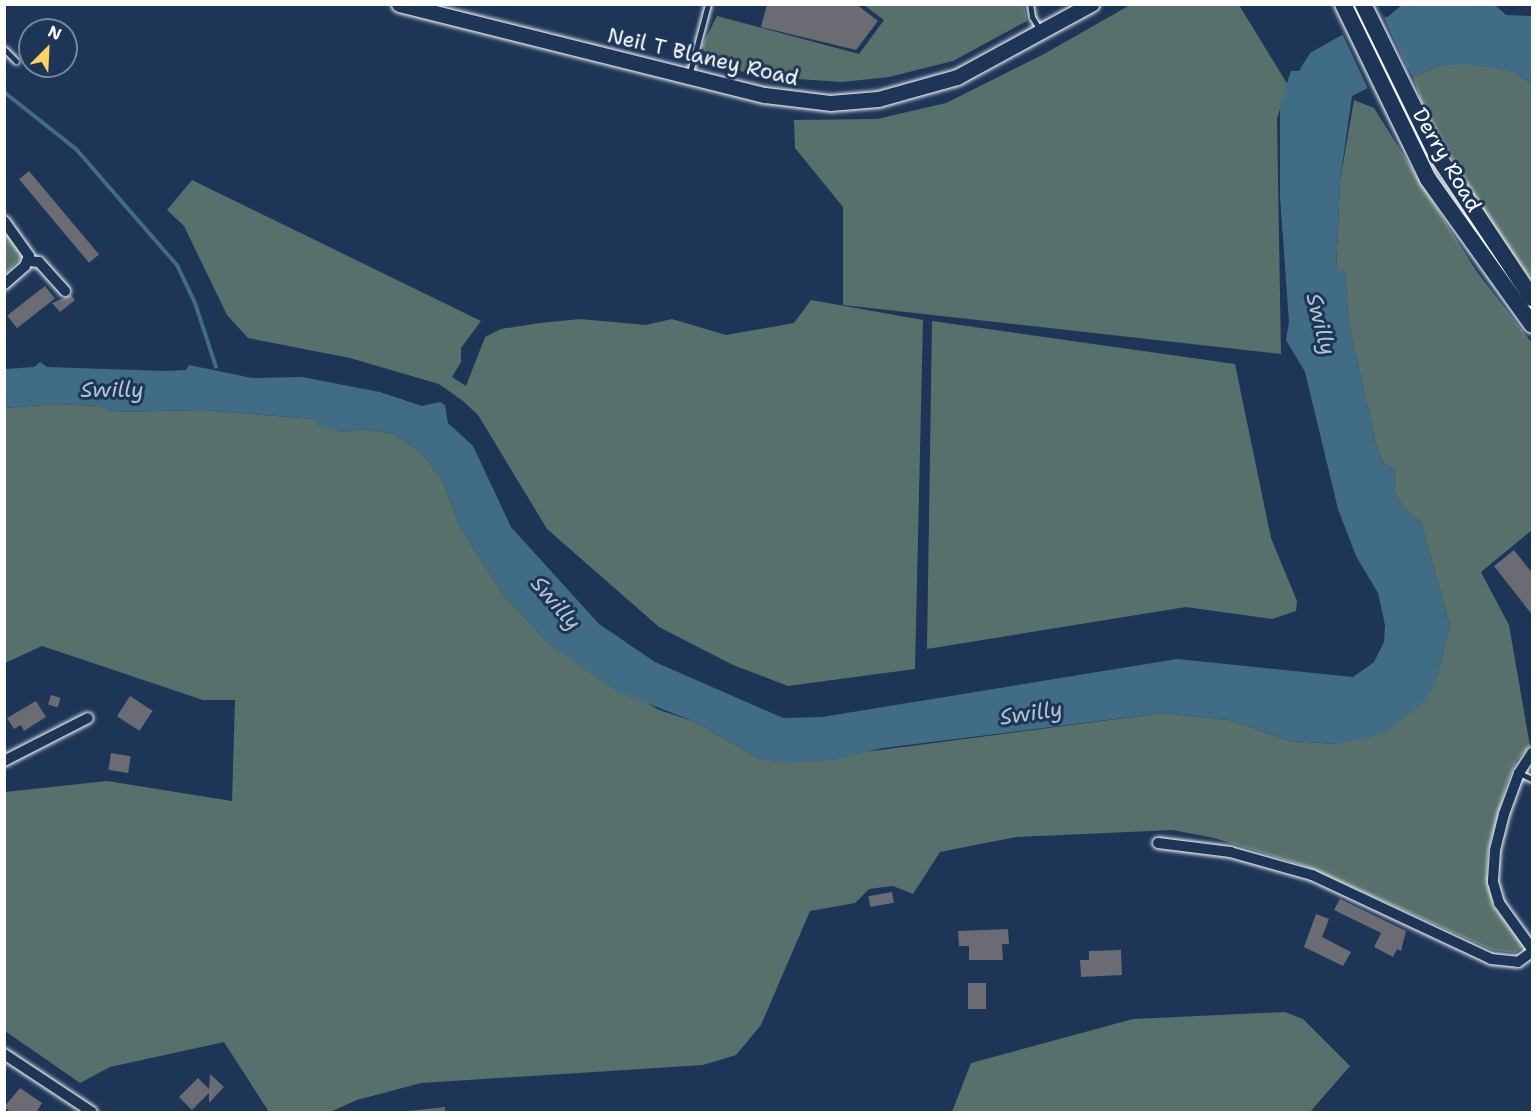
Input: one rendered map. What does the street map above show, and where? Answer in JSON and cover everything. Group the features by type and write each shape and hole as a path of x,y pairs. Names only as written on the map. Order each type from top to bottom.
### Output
{"main road":[{"name":"Neil T Blaney Road","path":"399,4 450,10 689,77 786,99 830,103 878,99 957,77 1042,33 1091,4"},
{"name":"Derry Road","path":"1365,8 1446,170 1533,298"},
{"name":"Derry Road","path":"1346,12 1390,106 1443,203 1533,325"}],"street":[{"path":"4,221 28,249 28,261 4,284"},
{"path":"28,261 39,262 65,291"},
{"path":"4,761 88,718"},
{"path":"1158,843 1230,852 1312,875 1491,959 1518,962 1533,951 1499,903 1493,882 1495,851 1519,773 1533,753"},
{"path":"4,1054 89,1112"}],"lane":[{"path":"689,77 708,4"},
{"path":"1030,4 1032,17 1042,33"},
{"path":"4,49 16,61"},
{"path":"1519,773 1533,779"}],"green space":[{"path":"864,5 1024,5 1027,21 953,61 889,77 842,82 769,77 716,66 710,63 702,46 717,16 859,54 884,20"},
{"path":"1130,5 1239,5 1288,85 1277,118 1281,354 843,305 843,207 795,148 794,120 877,119 946,103 1044,54"},
{"path":"1463,63 1512,71 1532,84 1532,281 1482,212 1423,107 1413,77 1439,66"},
{"path":"1354,100 1374,108 1477,272 1532,343 1532,530 1481,572 1509,625 1530,746 1517,760 1507,783 1488,851 1487,873 1493,906 1524,946 1515,953 1492,950 1305,866 1214,838 1173,830 1016,837 940,852 913,894 893,886 869,889 855,903 810,911 761,1025 736,1055 703,1065 421,1083 357,1100 330,1112 269,1112 224,1042 110,1067 80,1083 5,1031 5,792 107,781 232,801 235,700 203,700 42,646 5,663 5,408 55,404 101,406 112,412 203,410 314,419 341,432 365,429 394,434 421,452 442,479 461,529 503,594 549,644 659,710 693,721 761,759 857,753 1163,713 1229,720 1290,741 1335,744 1436,679 1450,626 1421,522 1406,511 1394,491 1395,470 1383,463 1377,448 1349,326 1345,271 1336,272 1340,181"},
{"path":"192,180 481,321 461,348 461,362 452,377 466,386 485,337 501,329 540,323 580,319 646,325 672,319 726,335 794,323 811,300 923,320 915,669 788,686 733,665 659,627 547,529 478,415 439,384 350,358 248,338 227,315 184,226 167,210"},
{"path":"4,226 23,256 5,274 4,274"},
{"path":"932,321 1235,364 1271,538 1297,601 1296,611 1272,619 1186,607 927,649"},
{"path":"1285,1012 1303,1019 1350,1066 1310,1112 952,1112 971,1063 1133,1019"},
{"path":"445,1107 445,1112 399,1112"}],"water":[{"name":"Swilly","path":"1402,5 1495,5 1506,15 1532,16 1532,84 1512,71 1462,64 1439,66 1413,77 1408,68 1352,96 1340,181 1336,271 1345,270 1349,326 1377,448 1383,463 1395,470 1394,491 1406,511 1421,522 1450,626 1436,679 1426,700 1387,731 1364,739 1335,744 1290,741 1229,720 1163,713 883,748 830,761 781,763 761,759 693,721 618,692 549,644 503,594 461,529 442,479 421,452 394,434 365,429 341,432 318,425 314,419 203,410 112,412 101,406 55,404 5,408 5,369 34,367 40,362 47,367 166,371 186,370 189,365 252,378 302,377 380,392 422,406 440,402 445,405 448,423 473,446 511,527 599,624 655,662 783,718 822,717 1177,659 1353,677 1374,662 1384,642 1385,625 1378,593 1356,556 1338,509 1305,372 1286,340 1289,322 1280,197 1280,104 1291,71 1299,71 1310,53 1356,27 1389,16"}],"pier":[{"path":"1383,15 1413,80 1406,72 1369,91 1341,31"}],"building":[{"path":"767,4 856,4 878,21 856,50 761,27"},
{"path":"29,171 99,254 89,263 19,179"},
{"path":"45,286 55,299 17,328 7,316"},
{"path":"71,295 75,300 60,312 52,303"},
{"path":"1514,550 1533,574 1533,616 1494,566"},
{"path":"51,695 61,698 58,707 48,705"},
{"path":"130,696 153,711 140,731 117,716"},
{"path":"36,701 46,717 24,731 21,725 14,729 7,718"},
{"path":"111,753 131,756 128,773 108,770"},
{"path":"892,892 894,903 870,907 868,896"},
{"path":"1340,899 1406,931 1401,951 1397,949 1393,957 1374,947 1381,933 1334,910"},
{"path":"1316,914 1329,919 1322,937 1351,952 1343,966 1304,947"},
{"path":"1008,929 1009,944 1002,944 1003,960 969,960 969,946 959,946 958,931"},
{"path":"1121,950 1122,975 1081,977 1080,960 1089,960 1089,951"},
{"path":"968,983 986,983 986,1009 968,1009"},
{"path":"210,1074 224,1087 209,1103 209,1093 192,1110 179,1097 198,1078 209,1089"},
{"path":"20,1088 42,1103 36,1113 12,1113 4,1107"}],"waterway":[{"path":"4,92 76,149 177,265 195,303 216,367"}]}
